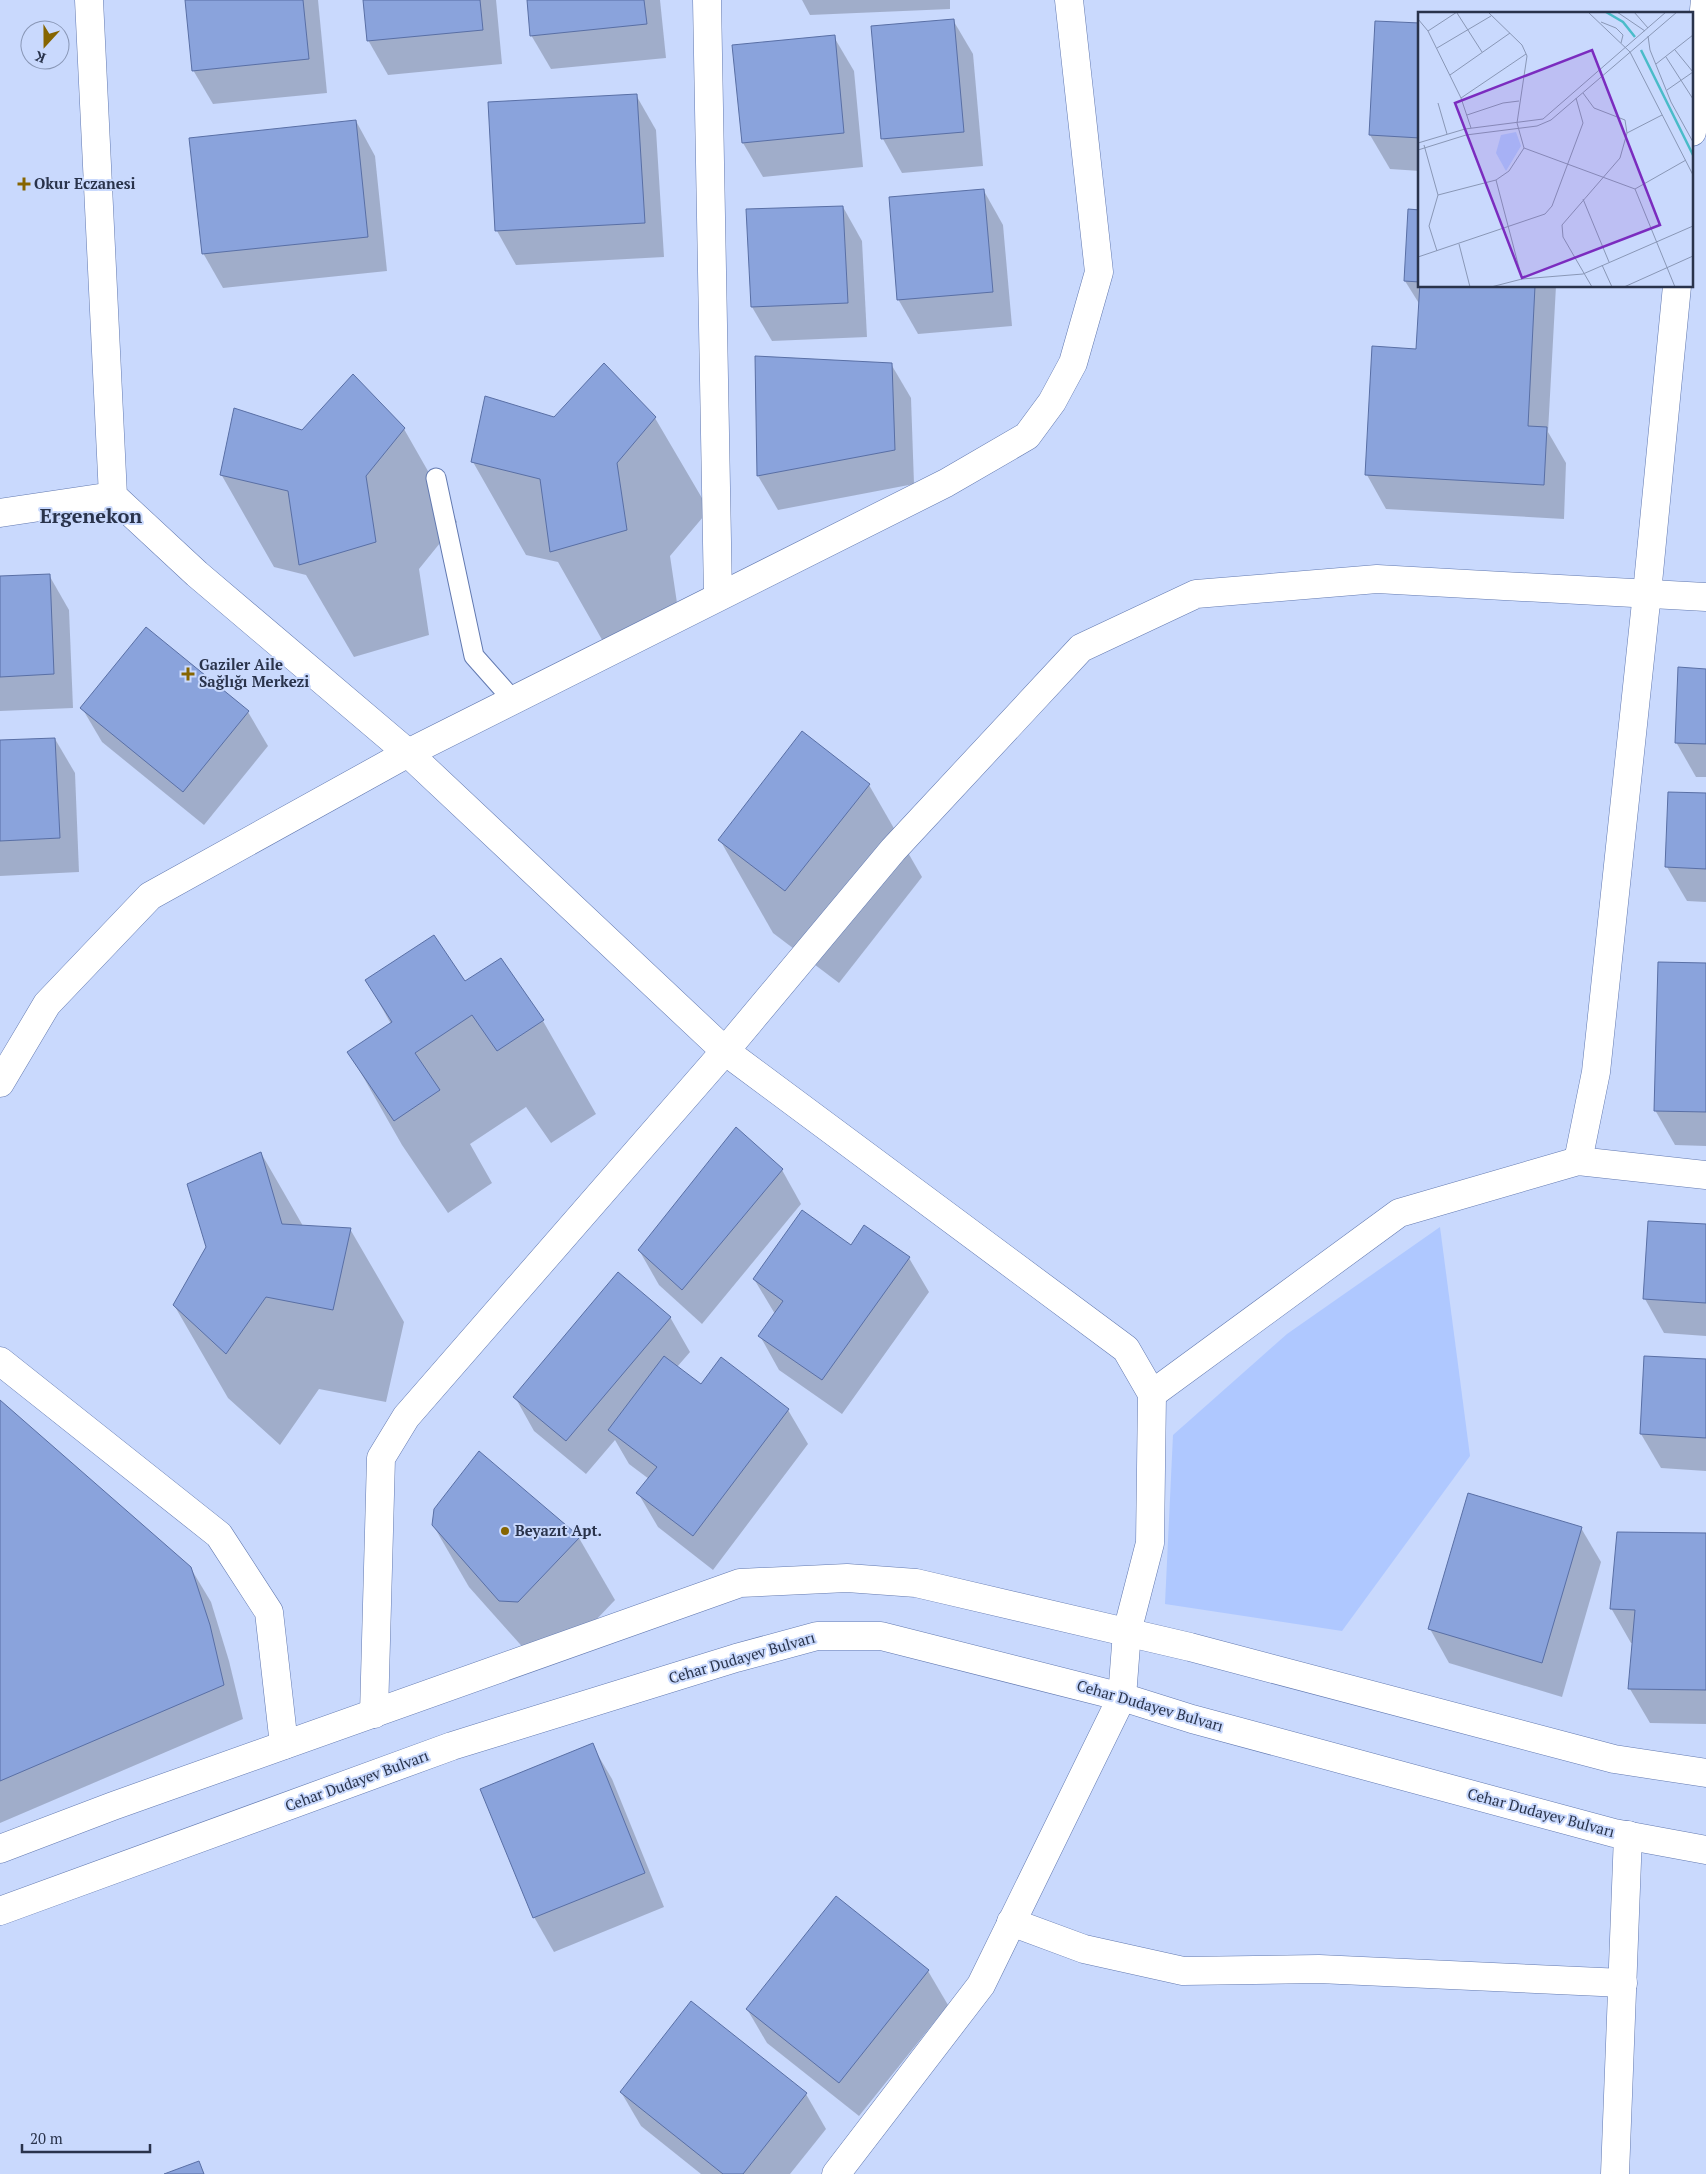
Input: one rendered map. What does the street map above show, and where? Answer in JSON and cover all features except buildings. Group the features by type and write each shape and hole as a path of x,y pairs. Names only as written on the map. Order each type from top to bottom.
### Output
{"street":[{"path":"89,0 113,496 197,574 408,753 725,1051 1126,1349 1152,1394 1150,1543 1127,1632 1122,1697 981,1986 836,2174"},
{"path":"707,0 718,596"},
{"path":"0,1083 47,1004 150,896 408,753 946,483 1027,436 1052,402 1073,362 1099,272 1070,0"},
{"path":"1694,112 1705,0"},
{"path":"1578,1161 1596,1072 1647,593 1677,288"},
{"path":"0,513 113,496"},
{"path":"374,1714 381,1458 406,1418 725,1051 893,850 1081,648 1196,594 1377,578 1706,597"},
{"path":"1152,1394 1399,1212 1578,1161 1706,1175"},
{"path":"0,1361 219,1535 269,1612 284,1745"},
{"path":"0,1849 284,1745 740,1583 847,1578 916,1583 1127,1632 1614,1759 1706,1773"},
{"name":"Cehar Dudayev Bulvarı","path":"0,1911 452,1746 736,1658 817,1636 881,1636 1122,1697 1221,1726 1628,1835 1706,1850"},
{"path":"1615,2174 1628,1835"},
{"path":"1011,1922 1084,1949 1183,1971 1319,1969 1623,1983"}],"lane":[{"path":"436,478 474,656 513,700"}],"shaded area":[{"path":"1440,1227 1470,1456 1342,1631 1165,1604 1173,1435 1287,1334"}],"place":[{"name":"Okur Eczanesi","path":"24,184"},
{"name":"Gaziler Aile Sağlığı Merkezi","path":"188,674"},
{"name":"Beyazıt Apt.","path":"505,1531"}],"district":[{"name":"Ergenekon","path":"91,516"}]}
